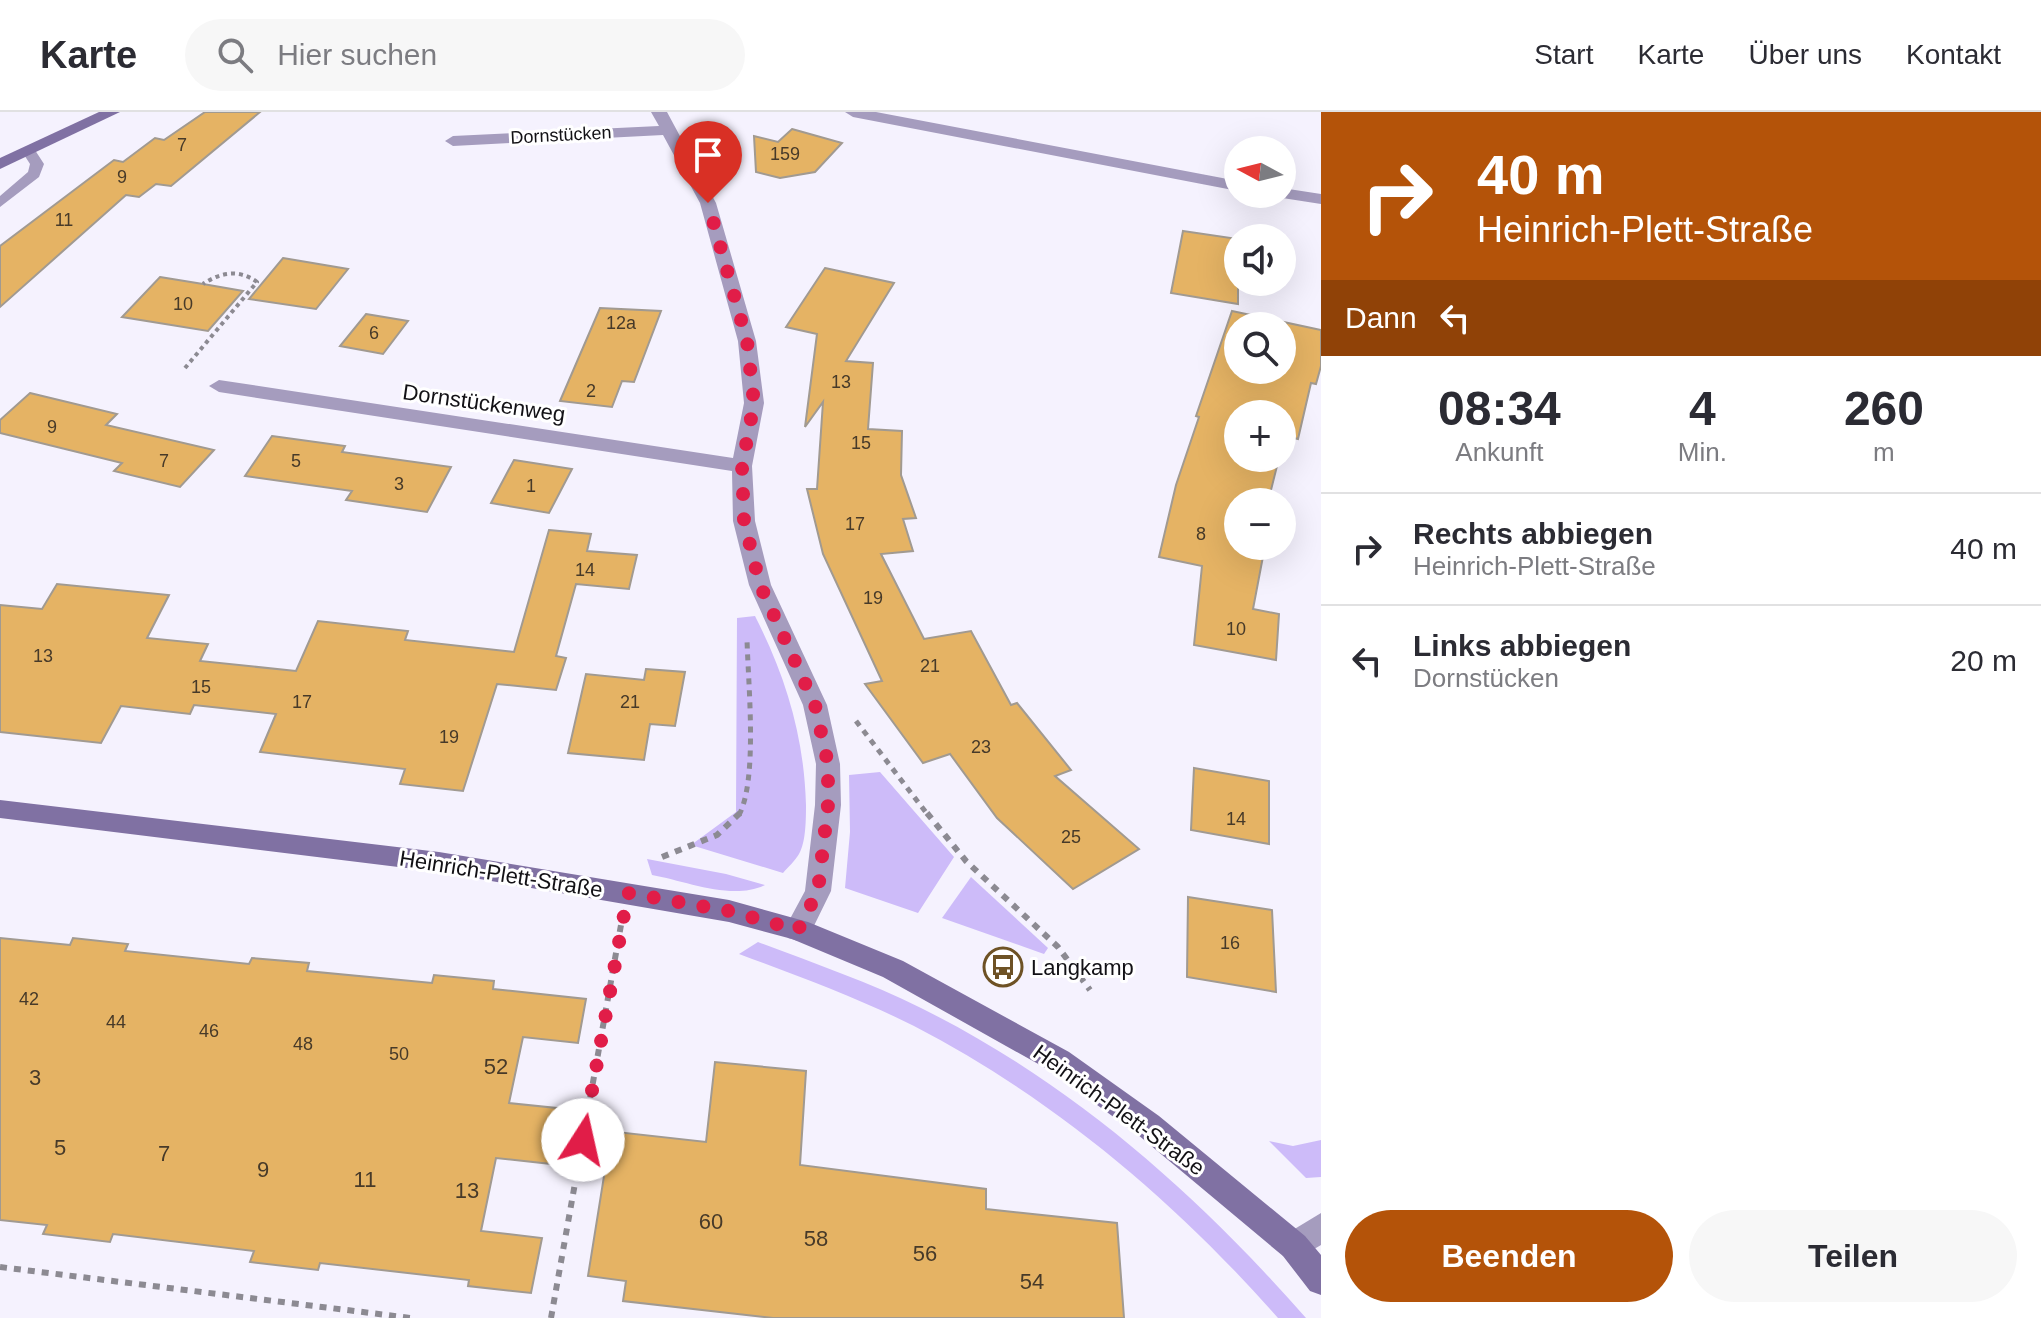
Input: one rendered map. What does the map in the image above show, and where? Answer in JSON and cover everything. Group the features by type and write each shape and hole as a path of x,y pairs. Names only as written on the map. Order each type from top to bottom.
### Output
{"street":[{"path":"0,164 112,112"},
{"path":"853,112 1224,183"},
{"name":"Dornstücken","path":"453,141 663,121 708,203 747,341 754,403 742,466 744,521 760,585 815,705 828,764 828,805 818,891 798,930"},
{"path":"1296,195 1321,199"},
{"name":"Dornstückenweg","path":"219,386 742,466"},
{"name":"Heinrich-Plett-Straße","path":"0,809 439,862 729,911 798,930 893,969 1059,1061 1148,1125 1294,1246 1321,1280"},
{"path":"1294,1246 1321,1227"}],"lane":[{"path":"0,203 34,174 37,164 28,150"}],"path":[{"path":"185,368 257,282 250,276 228,273 216,275 203,284"},
{"path":"662,857 705,841 732,823 743,810 747,783 747,629"},
{"path":"850,713 883,760 966,861 1058,947 1090,990"},
{"path":"551,1318 628,893"},
{"path":"0,1267 411,1318"}],"shaded area":[{"path":"755,616 784,684 797,731 805,780 803,843 797,857 783,873 691,845 736,812 737,618"},
{"path":"880,772 954,857 918,913 845,888 850,832 849,775"},
{"path":"647,859 765,885 738,891 694,885 652,875"},
{"path":"971,877 1048,948 1044,954 942,918"},
{"path":"758,942 841,973 921,1008 1029,1070 1129,1144 1176,1185 1221,1227 1306,1318 1278,1318 1154,1193 1110,1155 1015,1086 914,1026 828,988 739,954"},
{"path":"1321,1140 1321,1177 1306,1178 1269,1141 1293,1146"}],"building":[{"path":"205,112 260,112 171,186 156,184 139,197 126,195 0,307 0,246 114,160 123,162 155,138 164,140"},
{"path":"792,129 842,143 815,172 780,178 756,172 754,136 778,142"},
{"path":"1183,231 1224,237 1224,296 1238,296 1238,304 1171,293"},
{"path":"283,258 348,269 316,309 249,299"},
{"path":"825,268 894,283 846,361 873,363 868,429 902,431 901,475 916,518 903,519 913,551 881,554 924,639 971,631 1011,705 1017,703 1071,770 1055,776 1139,849 1073,889 997,818 950,754 923,763 865,684 882,681 823,554 807,489 817,489 823,402 805,427 817,334 786,327"},
{"path":"160,277 243,291 208,331 122,317"},
{"path":"600,308 661,311 634,382 622,381 612,407 560,401"},
{"path":"366,314 408,321 383,354 340,346"},
{"path":"1296,325 1321,330 1321,366 1316,384 1311,383 1298,439 1296,400 1224,400 1224,472 1276,472 1272,488 1224,488 1224,560 1262,560 1253,609 1279,614 1276,660 1194,645 1202,566 1159,557 1176,485 1199,417 1196,416 1224,334 1224,384 1296,384"},
{"path":"30,393 117,414 106,425 214,450 180,487 114,471 122,463 0,433 0,420"},
{"path":"272,436 345,446 342,452 451,467 427,512 346,500 352,491 245,476"},
{"path":"514,460 572,469 549,513 491,503"},
{"path":"549,530 591,534 587,551 637,555 629,589 576,584 556,656 566,658 556,690 497,684 463,791 400,784 405,769 260,752 276,714 194,705 190,714 121,706 101,743 0,732 0,605 42,609 57,584 169,595 147,638 208,644 200,661 296,671 318,621 408,631 405,640 514,652"},
{"path":"646,669 685,672 675,726 650,724 644,760 568,753 586,674 644,680"},
{"path":"1194,768 1269,781 1269,844 1191,830"},
{"path":"1188,897 1272,910 1276,992 1187,977"},
{"path":"0,938 70,945 73,938 128,944 125,951 249,964 252,958 309,963 307,971 432,983 434,975 494,981 493,989 586,999 578,1043 523,1037 509,1103 566,1109 562,1126 706,1142 715,1062 806,1071 800,1165 986,1189 986,1209 1117,1223 1124,1318 773,1318 623,1301 626,1281 588,1276 605,1170 496,1158 481,1231 542,1238 531,1293 468,1286 469,1280 320,1263 318,1270 250,1262 254,1251 113,1234 110,1242 43,1234 47,1225 0,1220"}],"place":[{"name":"Langkamp","path":"1003,967"}],"route":[{"path":"583,1140 628,893 729,911 798,930 818,891 828,805 828,764 815,705 760,585 744,521 742,466 754,403 747,341 708,203"}]}
